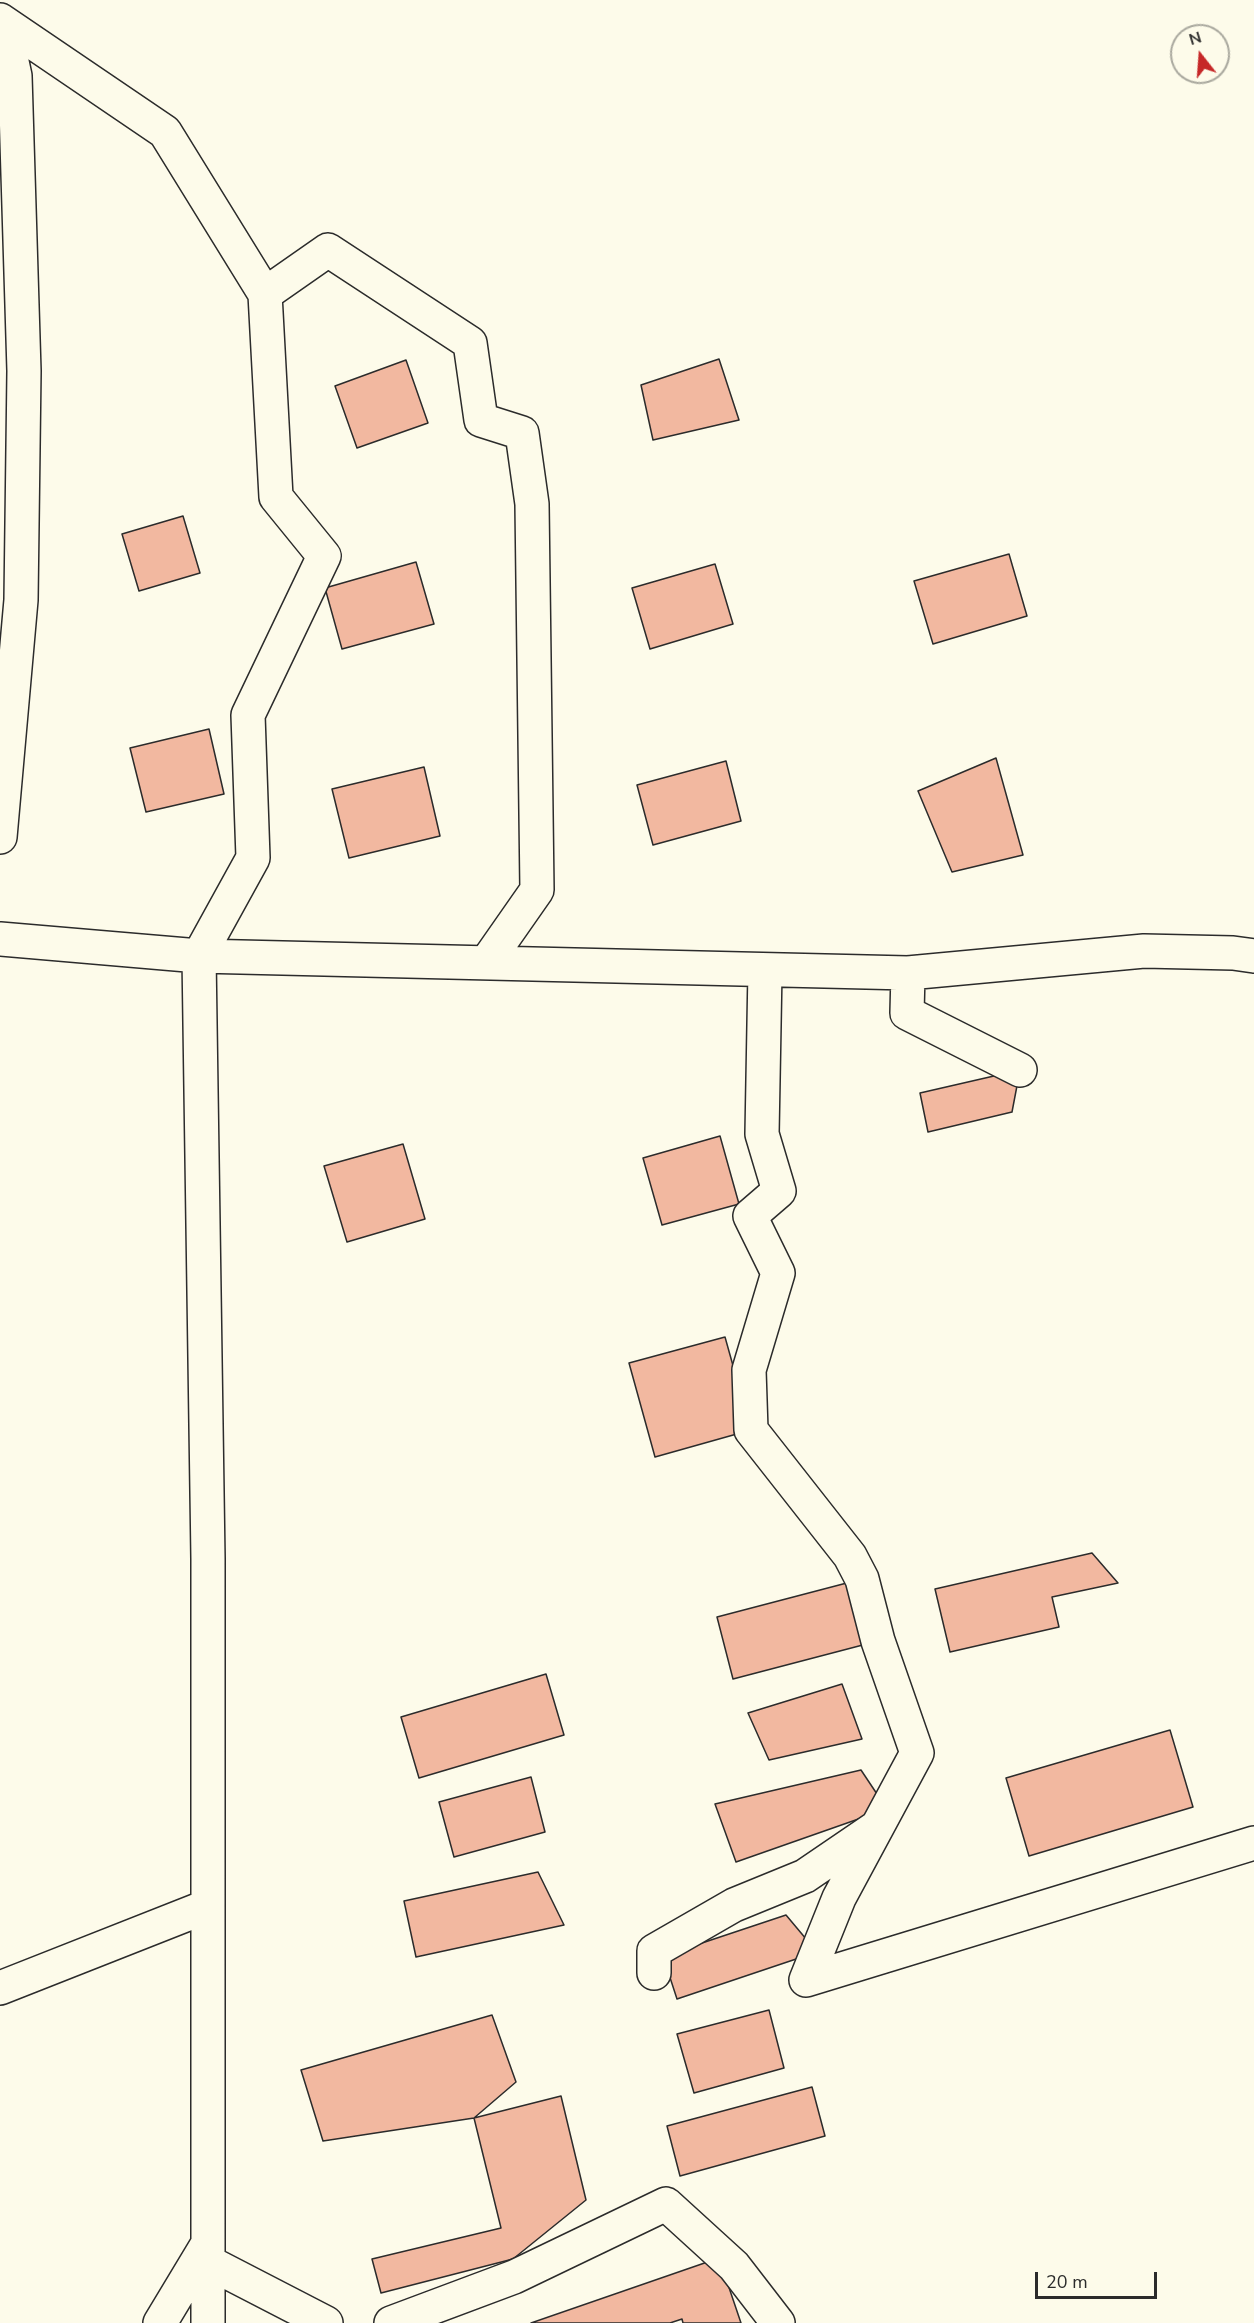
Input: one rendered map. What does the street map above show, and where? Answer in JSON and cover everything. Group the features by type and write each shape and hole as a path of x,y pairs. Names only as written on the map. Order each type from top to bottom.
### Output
{"street":[{"path":"0,20 165,132 265,294 276,496 324,556 248,715 253,858 199,956 208,1559 208,2323"},
{"path":"0,25 8,43 15,76 24,371 21,600 0,837"},
{"path":"265,294 328,250 470,343 481,420 522,434 532,504 537,890 486,963"},
{"path":"0,939 199,956 908,973 1144,951 1233,953 1254,956"},
{"path":"765,970 762,1134 779,1191 750,1216 778,1273 749,1370 751,1430 850,1556 862,1579 878,1641 917,1753 839,1898 806,1980 1254,1843"},
{"path":"908,973 907,1013 1020,1070"},
{"path":"654,1973 654,1951 734,1905 805,1876 878,1826"},
{"path":"0,1989 208,1906"},
{"path":"391,2323 514,2277 666,2204 734,2266 778,2323"},
{"path":"160,2323 208,2253"},
{"path":"208,2253 326,2323"}],"building":[{"path":"719,359 739,420 653,440 641,385"},
{"path":"406,360 428,423 357,448 335,386"},
{"path":"183,516 200,573 139,591 122,534"},
{"path":"1009,554 1027,616 933,644 914,581"},
{"path":"416,562 434,624 342,649 325,588"},
{"path":"715,564 733,624 650,649 632,588"},
{"path":"209,729 224,794 146,812 130,748"},
{"path":"996,758 1023,855 952,872 918,791"},
{"path":"726,761 741,821 653,845 637,785"},
{"path":"424,767 440,836 349,858 332,789"},
{"path":"1020,1070 1012,1112 928,1132 920,1093"},
{"path":"720,1136 739,1204 662,1225 643,1158"},
{"path":"403,1144 425,1219 347,1242 324,1166"},
{"path":"725,1337 751,1430 655,1457 629,1363"},
{"path":"1092,1553 1118,1583 1052,1597 1059,1627 950,1652 935,1589"},
{"path":"862,1579 878,1641 733,1679 717,1617"},
{"path":"546,1674 564,1735 419,1778 401,1717"},
{"path":"842,1684 862,1739 769,1760 748,1713"},
{"path":"1170,1730 1193,1807 1029,1856 1006,1778"},
{"path":"861,1770 887,1809 736,1862 715,1804"},
{"path":"531,1777 545,1832 454,1857 439,1802"},
{"path":"538,1872 564,1925 416,1957 404,1901"},
{"path":"786,1915 817,1952 677,1999 663,1956"},
{"path":"769,2010 784,2068 694,2093 677,2034"},
{"path":"492,2015 516,2082 474,2118 323,2141 301,2070"},
{"path":"812,2087 825,2136 680,2176 667,2126"},
{"path":"561,2096 586,2200 513,2259 381,2293 372,2259 501,2228 474,2118"},
{"path":"719,2258 741,2323 683,2323 682,2319 670,2323 531,2323"}]}
